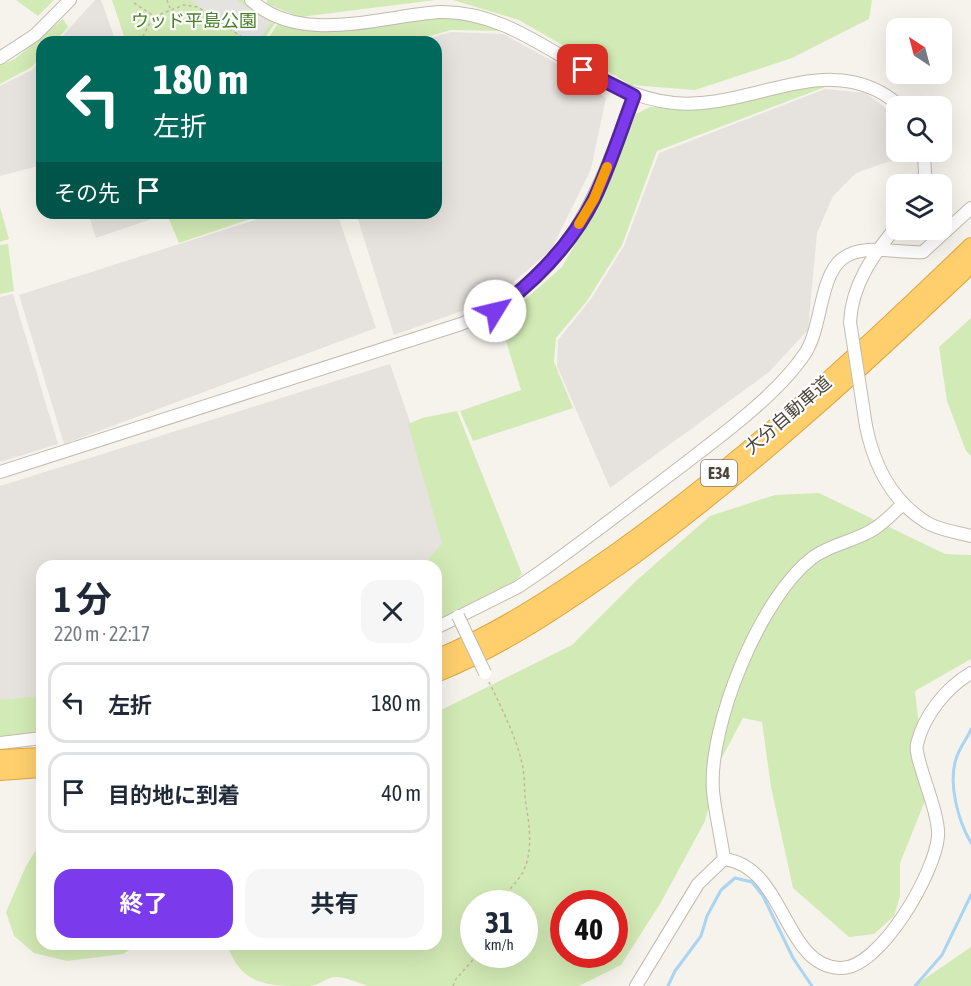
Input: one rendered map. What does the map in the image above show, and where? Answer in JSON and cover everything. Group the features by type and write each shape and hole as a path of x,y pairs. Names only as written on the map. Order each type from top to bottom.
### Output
{"highway":[{"name":"大分自動車道","path":"442,655 504,626 564,589 649,528 785,418 866,346 971,246"},
{"name":"大分自動車道","path":"442,671 508,639 562,606 656,539 793,429 871,360 971,265"},
{"path":"0,758 36,756"},
{"path":"0,772 36,769"}],"street":[{"path":"0,58 35,35 70,0"},
{"path":"251,0 279,17 320,25 440,12 452,12 482,19 524,35 634,96 677,104 740,98 805,81 826,80 864,83 888,96"},
{"path":"0,472 461,324 495,311 523,290 580,223 594,199 634,96"},
{"path":"442,625 518,587 561,557 756,406 804,356 817,327 828,285 840,260 856,253 876,250 923,252 971,208"},
{"path":"886,239 876,250 851,301 850,322 871,451 886,482 902,505 927,523 971,536"},
{"path":"724,858 713,792 713,777 722,717 735,674 780,593 813,557 874,530 902,505"},
{"path":"458,616 485,673"},
{"path":"724,858 739,861 753,868 783,910 791,928 811,957 826,967 843,969 880,947 897,926 928,870 939,834 931,792 916,749 917,741 934,708 949,688 971,673"},
{"path":"0,743 36,739"},
{"path":"636,986 698,884 724,858"}],"path":[{"path":"167,0 170,9"},
{"path":"134,3 155,16"},
{"path":"142,36 155,16 184,5 198,7 240,36"},
{"path":"485,673 523,768 528,858 523,873 510,890"},
{"path":"453,986 456,978 465,968"}],"shaded area":[{"path":"95,0 101,0 114,36 62,36"},
{"path":"190,0 237,0 271,23 262,36 242,36"},
{"path":"451,32 503,34 549,59 606,98 591,169 551,250 493,300 394,335 358,219 442,219 442,36 437,36"},
{"path":"36,65 36,167 0,176 0,86 32,70"},
{"path":"825,89 866,93 886,108 887,162 856,173 833,196 817,233 808,330 769,372 610,488 557,366 558,340 591,299 624,246 659,153"},
{"path":"90,219 151,219 96,238"},
{"path":"258,219 339,219 376,328 64,444 19,295"},
{"path":"13,294 58,444 0,462 0,297"},
{"path":"390,364 456,555 442,563 442,560 36,560 36,704 0,708 0,486"}],"green space":[{"path":"16,0 54,0 38,16"},
{"name":"ウッド平島公園","path":"112,0 249,0 276,22 266,36 124,36"},
{"path":"267,0 435,0 300,17 267,4"},
{"path":"453,0 872,0 869,19 792,58 695,90 631,85 519,20"},
{"path":"452,14 504,31 451,30 430,36 270,36 280,20 304,27"},
{"path":"63,19 68,27 60,36 43,36"},
{"path":"36,42 36,63 0,84 0,65 15,59"},
{"path":"822,85 825,87 657,151 622,245 587,301 556,338 554,362 573,408 473,441 460,411 521,390 499,318 520,304 562,267 596,208 636,114 650,107 683,108 744,101"},
{"path":"0,207 9,239 0,242"},
{"path":"169,219 250,219 179,243"},
{"path":"8,244 14,291 0,294 0,245"},
{"path":"971,318 971,456 966,451 947,401 939,347"},
{"path":"457,411 522,574 515,581 442,621 442,560 428,560 442,543 408,424 422,418"},
{"path":"819,493 945,554 971,555 971,659 915,691 927,796 900,863 900,896 894,916 874,934 849,937 793,888 771,787 762,722 743,718 720,761 705,821 660,904 628,954 628,890 550,890 550,968 615,968 579,986 368,986 336,977 310,986 281,985 258,981 248,976 240,968 230,950 442,950 442,710 572,645 637,580 710,516 775,495"},
{"path":"36,697 36,734 0,737 0,700"},
{"path":"36,850 36,950 129,950 123,954 67,961 34,953 14,936 6,912 26,866"},
{"path":"971,947 971,986 914,986"}],"waterway":[{"path":"971,729 957,755 953,779 958,813 971,843"},
{"path":"668,986 675,971 701,936 707,916 721,890 735,878 752,882 763,896 793,958 812,986"},
{"path":"915,986 942,955 971,895"}],"slow traffic":[{"path":"579,224 594,199 607,167"}],"route":[{"path":"495,311 523,290 563,247 580,223 594,199 634,96 583,70"}]}
